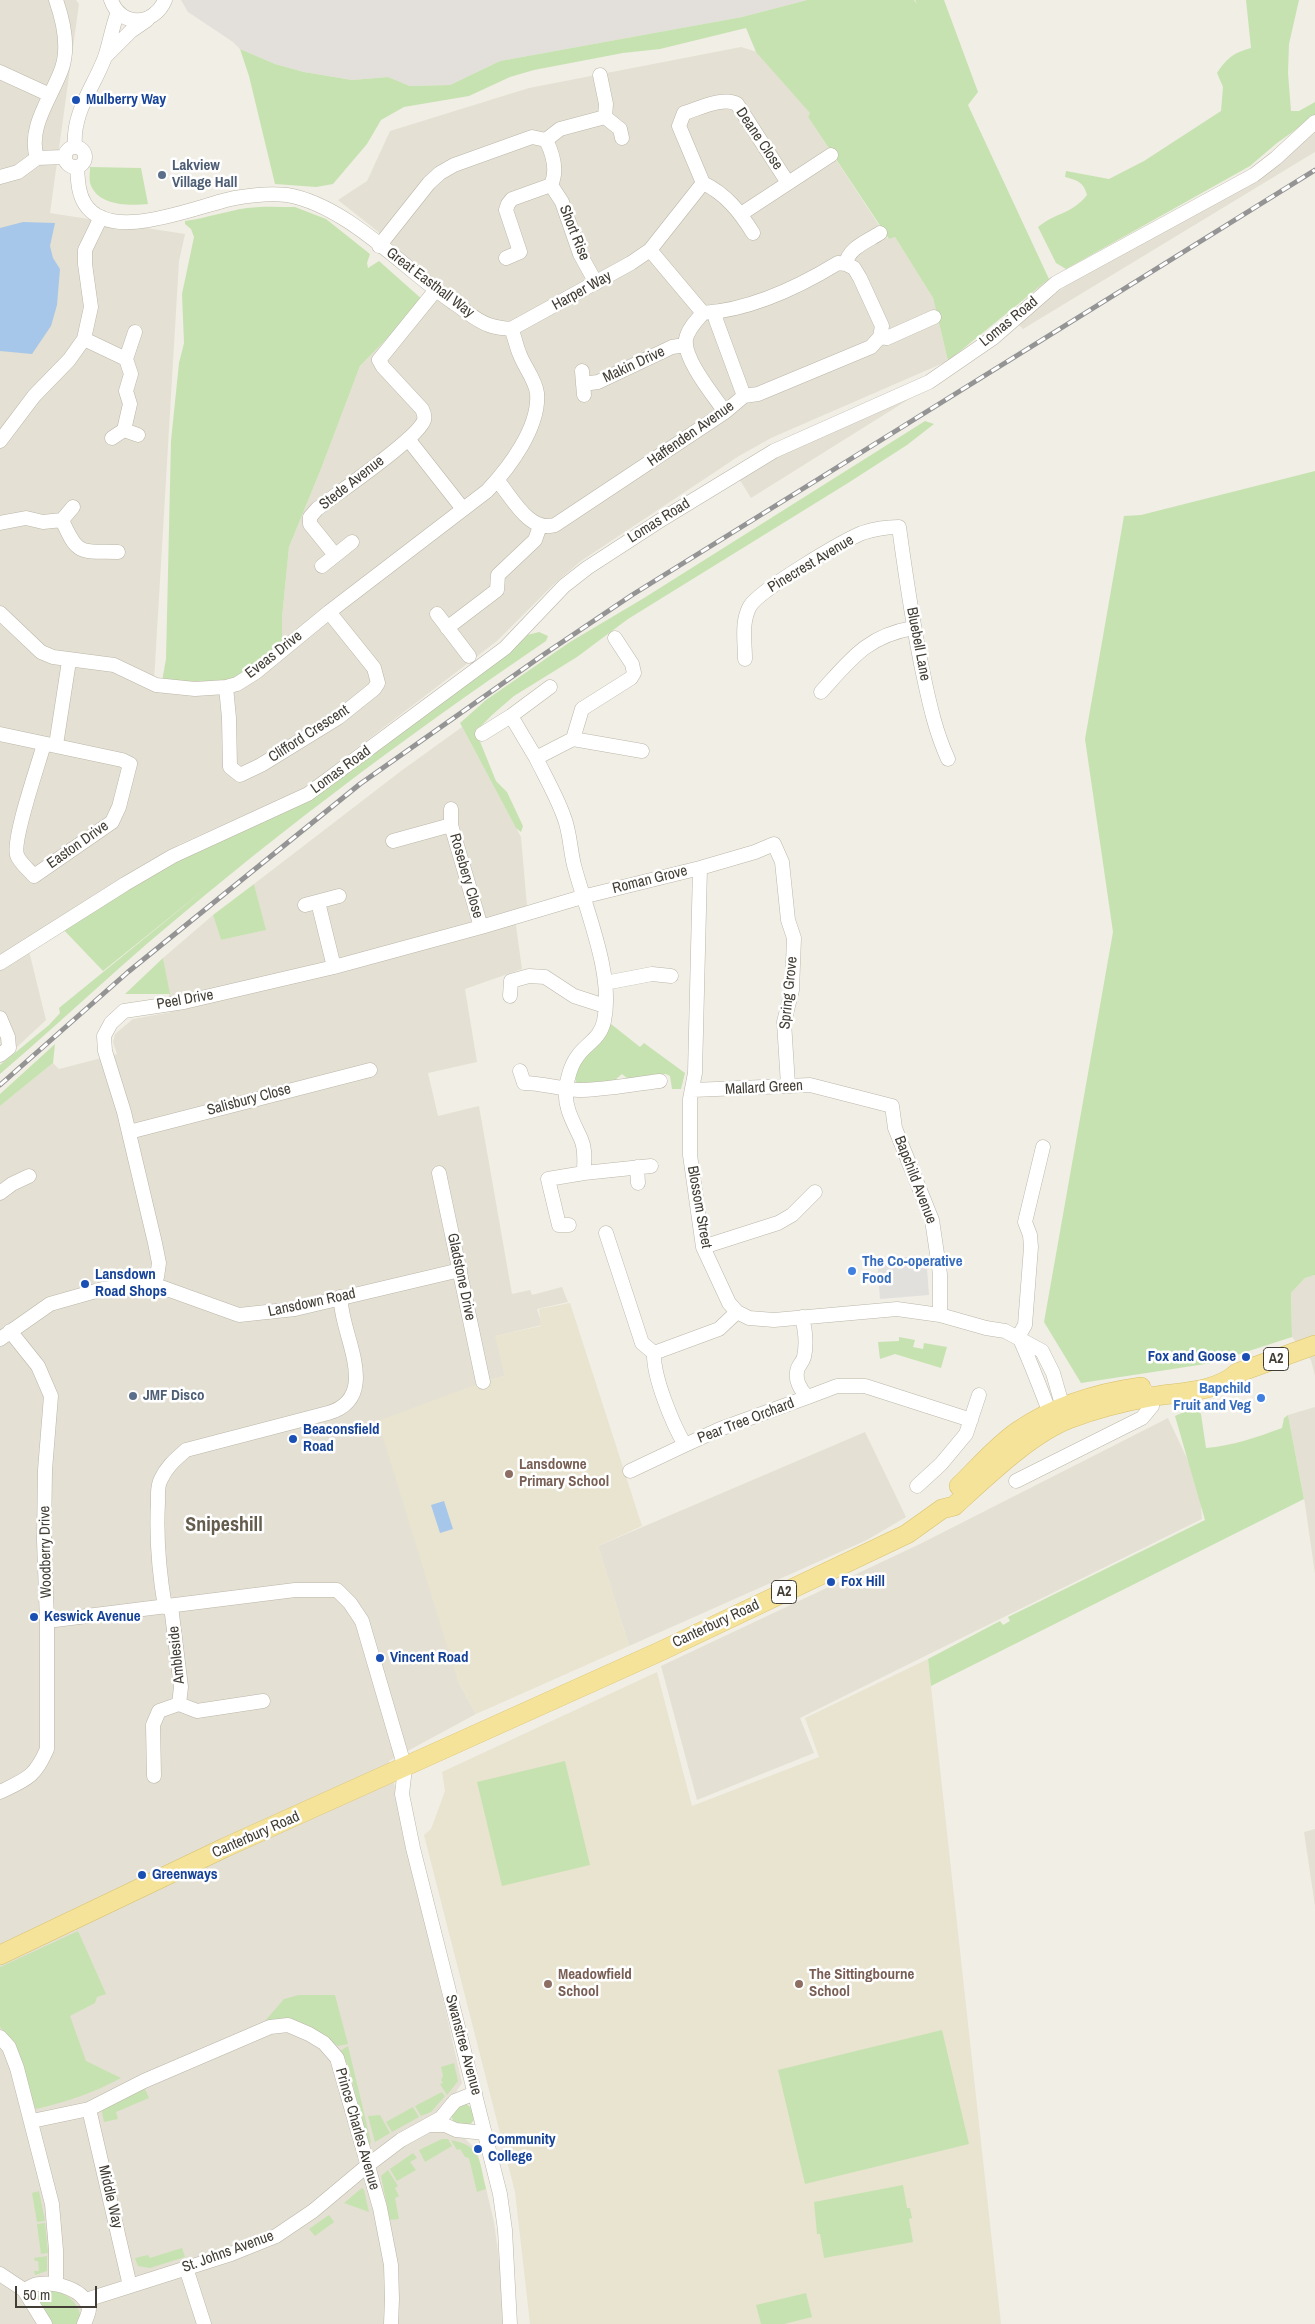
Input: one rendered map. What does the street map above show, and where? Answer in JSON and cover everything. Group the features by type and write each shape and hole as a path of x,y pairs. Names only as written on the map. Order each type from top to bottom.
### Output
{"main road":[{"name":"A2","path":"1058,1417 1118,1404 1147,1392 1227,1371 1237,1373 1315,1345"},
{"name":"Canterbury Road","path":"0,1955 224,1848 661,1651 907,1534 942,1509 954,1506 1058,1417"}],"street":[{"path":"37,158 34,145 37,127 62,67 64,55 63,32 56,0"},
{"path":"104,58 131,31 162,8 165,0"},
{"path":"75,147 74,136 78,119 88,90 104,58 114,6 132,20 149,19"},
{"path":"0,72 50,95"},
{"path":"600,75 606,104 605,116"},
{"name":"Deane Close","path":"703,183 682,135 679,126 680,120 684,113 732,101 742,109 788,183"},
{"path":"605,116 620,129 622,138"},
{"path":"546,140 560,129 605,116"},
{"name":"Lomas Road","path":"0,963 21,948 173,856 308,794 505,648 564,586 614,549 774,450 929,382 993,338 1056,283 1254,175 1276,158 1315,122"},
{"path":"380,246 428,183 454,164 532,137 546,140"},
{"path":"506,258 520,252 506,210 508,204 512,199 551,185 556,171 546,140"},
{"path":"75,147 81,149 85,154 83,164 77,168 67,165 64,158 68,149 75,147"},
{"name":"Deane Close","path":"741,214 831,155"},
{"path":"0,177 18,172 37,158 64,158"},
{"path":"0,442 34,396 69,360 84,339 91,307 85,264 86,250 101,217 90,211 84,203 78,188 77,168"},
{"path":"744,396 716,320 650,250 703,183 731,202 753,233"},
{"name":"Short Rise","path":"551,185 562,202 580,254 596,283"},
{"name":"Great Easthall Way","path":"101,217 118,222 133,222 178,214 234,198 280,195 321,206 336,213 436,291 488,325 511,329"},
{"path":"846,264 847,256 852,251 880,233"},
{"name":"Harper Way","path":"511,329 596,283 650,250"},
{"path":"710,312 784,292 838,263 846,264 854,268 860,278 882,326 880,337"},
{"name":"Stede Avenue","path":"335,555 310,524 310,517 317,509 408,439 424,421 424,414 382,366 380,360 436,291"},
{"name":"Makin Drive","path":"710,312 690,328 685,345 691,361 725,412"},
{"name":"Haffenden Avenue","path":"540,526 555,526 725,412 744,396 758,394 871,347 880,337 887,338 934,317"},
{"path":"408,439 463,509 497,480 522,445 534,418 537,402 534,380 518,352 511,329"},
{"path":"112,438 124,430 130,404 126,391 131,374 126,359 135,332"},
{"path":"84,339 126,359"},
{"name":"Makin Drive","path":"583,384 598,382 672,347 685,345"},
{"path":"124,430 138,435"},
{"path":"447,628 496,590 498,575 535,540 540,526 531,521 497,480"},
{"path":"0,522 26,518 43,522 62,520 73,507"},
{"name":"Eveas Drive","path":"0,613 41,652 68,660 114,665 156,684 194,690 226,687 237,684 256,672 329,612 463,509"},
{"path":"62,520 72,543 83,551 118,552"},
{"name":"Bluebell Lane","path":"899,527 913,628 932,715 948,759"},
{"name":"Pinecrest Avenue","path":"746,659 744,628 746,617 750,606 759,596 855,537 885,528 899,527"},
{"path":"322,566 352,542"},
{"name":"Clifford Crescent","path":"226,687 230,767 240,775 261,765 339,717 374,689 378,683 374,668 329,612"},
{"path":"437,614 468,656"},
{"path":"821,692 858,652 882,636 913,628"},
{"path":"573,739 582,708 631,678 634,674 632,664 615,638"},
{"path":"0,734 50,744 68,660"},
{"path":"482,734 550,688"},
{"path":"511,716 536,758 564,817 582,897 602,963 605,983 602,1030 590,1045 578,1055 570,1071 566,1089 570,1119 581,1139 585,1153 584,1173"},
{"path":"536,758 573,739 642,751"},
{"name":"Easton Drive","path":"50,744 122,760 130,764 119,807 112,822 34,876 17,855 17,847 19,831 50,744"},
{"name":"Rosebery Close","path":"451,808 451,826 481,927"},
{"name":"Rosebery Close","path":"401,844 451,826"},
{"name":"Roman Grove","path":"525,914 582,897 700,868 755,852 774,844"},
{"name":"Spring Grove","path":"774,844 782,862 788,920 794,938 792,990 784,1022 788,1085"},
{"name":"Blossom Street","path":"700,868 695,1073 690,1099 690,1155 704,1247 729,1303 737,1312"},
{"path":"334,967 312,903 339,896"},
{"name":"Peel Drive","path":"150,1283 157,1277 159,1264 129,1132 104,1044 104,1036 111,1023 124,1011 184,1002 334,967 525,914"},
{"path":"605,983 652,974 670,976"},
{"path":"510,996 511,981 539,975 574,996 605,1006"},
{"path":"0,1018 8,1037 9,1048 0,1056"},
{"name":"Salisbury Close","path":"129,1132 370,1070"},
{"path":"520,1071 524,1082 543,1083 566,1089 580,1090 660,1081"},
{"name":"Mallard Green","path":"693,1090 788,1085 810,1086 892,1106"},
{"name":"Bapchild Avenue","path":"892,1106 895,1128 932,1220 940,1274 940,1314"},
{"path":"1018,1337 1025,1325 1031,1247 1030,1235 1025,1222 1043,1148"},
{"path":"569,1225 559,1225 548,1179 651,1166"},
{"path":"637,1167 638,1183"},
{"name":"Gladstone Drive","path":"439,1173 482,1382"},
{"path":"0,1193 12,1184 29,1176"},
{"path":"704,1247 778,1223 792,1215 815,1192"},
{"path":"606,1233 642,1343 654,1353 719,1329 737,1312 749,1318 774,1320 897,1309 940,1314 1005,1331 1018,1337 1034,1368 1044,1402 1058,1417"},
{"name":"Lansdown Road","path":"5,1335 59,1300 103,1289 150,1283 239,1315 295,1309 460,1270"},
{"path":"168,1607 158,1568 156,1534 159,1482 168,1465 186,1450 328,1413 345,1404 353,1395 356,1377 340,1297"},
{"name":"Pear Tree Orchard","path":"802,1317 805,1329 804,1356 798,1367 797,1378 801,1389 808,1397"},
{"name":"Woodberry Drive","path":"0,1792 27,1779 39,1768 47,1749 47,1621 44,1540 45,1470 51,1396 34,1360 5,1335"},
{"name":"Pear Tree Orchard","path":"654,1353 654,1361 662,1394 675,1429 685,1445"},
{"name":"Pear Tree Orchard","path":"630,1471 720,1429 837,1386 866,1386 971,1420"},
{"path":"1016,1481 1142,1418 1152,1406 1147,1392"},
{"path":"917,1486 958,1445 966,1434 979,1396"},
{"path":"47,1621 294,1590 337,1590 350,1603 362,1621 405,1768"},
{"name":"Ambleside","path":"168,1607 181,1687 180,1704"},
{"name":"Ambleside","path":"154,1776 153,1725 159,1711 180,1704 197,1711 263,1701"},
{"name":"Swanstree Avenue","path":"405,1768 402,1794 413,1848 500,2194 505,2230 510,2324"},
{"name":"Prince Charles Avenue","path":"32,2121 89,2109 144,2081 270,2027 288,2025 324,2043 337,2058 380,2208 391,2265 391,2324"},
{"path":"0,2038 9,2048 32,2121 52,2204 56,2250 56,2284"},
{"name":"St. Johns Avenue","path":"86,2300 231,2254 276,2236 313,2211 401,2140 441,2118 455,2101 475,2094"},
{"name":"Middle Way","path":"89,2109 130,2286"},
{"path":"430,2125 445,2125 456,2130 485,2133"},
{"path":"186,2268 204,2324"},
{"path":"0,2274 24,2290 45,2324"},
{"path":"24,2290 37,2284 56,2284 74,2291 86,2300 89,2311 84,2324"}],"shaded area":[{"path":"0,0 76,0 79,4 50,213 185,234 179,261 154,681 231,681 282,641 282,618 289,547 360,366 424,301 435,286 376,230 338,200 367,181 390,131 529,88 741,47 764,54 811,113 808,117 888,239 895,237 933,298 948,361 771,438 739,456 581,561 553,585 497,641 303,789 180,844 26,939 46,1020 17,1047 3,1045 0,1047"},
{"path":"181,0 807,0 742,17 500,61 450,85 410,86 388,77 352,80 304,72 275,64 240,49 233,42 188,12"},
{"path":"1315,133 1315,152 1023,329 1017,323 1088,269 1284,158"},
{"path":"914,396 751,498 738,477 795,445"},
{"path":"462,727 521,837 527,906 514,911 522,969 465,989 477,1062 428,1073 438,1116 479,1106 512,1294 530,1290 532,1295 562,1287 568,1302 537,1309 542,1325 496,1336 505,1376 483,1382 457,1679 476,1714 389,1761 462,2083 444,2110 461,2135 477,2150 494,2222 503,2290 504,2324 0,2324 0,1106 53,1063 59,1069 117,1054 113,1042 115,1034 133,1019 172,1012 163,958 213,915 221,940 265,930 254,884 401,771"},
{"path":"926,1256 929,1295 880,1299 877,1259"},
{"path":"1315,1275 1315,1376 1311,1360 1292,1337 1291,1293 1305,1278"},
{"name":"Lansdowne Primary School","path":"570,1303 642,1526 598,1546 629,1646 476,1714 457,1679 378,1421 483,1382 505,1376 495,1336 541,1326 539,1309"},
{"path":"1315,1407 1315,1574 1305,1504 1288,1415"},
{"path":"1168,1418 1199,1484 1202,1519 800,1718 814,1753 697,1800 661,1666 922,1543"},
{"path":"865,1432 906,1517 867,1540 629,1646 598,1546"},
{"name":"The Sittingbourne School","path":"928,1659 1001,2324 530,2324 515,2192 424,1835 431,1829 445,1791 442,1772 657,1672 692,1806 819,1757 805,1718"},
{"path":"1315,1829 1315,1906 1304,1832"}],"green space":[{"path":"807,0 914,0 917,4 915,0 944,0 978,92 968,105 1049,279 948,361 933,298 895,237 889,239 808,117 810,113 756,52 746,28 660,49 623,53 534,70 510,77 469,96 404,107 381,120 367,144 333,184 316,187 275,184 249,76 240,49 275,64 304,72 352,80 388,77 410,86 450,85 500,61 742,17"},
{"path":"1246,0 1299,0 1289,44 1288,73 1291,111 1299,111 1315,102 1315,116 1277,143 1250,166 1066,269 1056,263 1038,227 1051,218 1069,210 1081,202 1087,195 1080,183 1065,177 1066,171 1109,179 1144,161 1221,111 1223,87 1217,73 1231,57 1251,48"},
{"path":"90,167 141,168 148,204 114,203 99,196 90,183"},
{"path":"295,207 326,219 370,254 367,263 368,268 379,261 424,301 360,366 289,547 282,618 282,641 231,681 162,681 166,659 171,441 179,363 184,343 182,294 194,237 185,221 247,208"},
{"path":"925,421 934,424 907,445 628,619 577,657 514,696 492,715 481,726 479,739 496,781 507,792 523,826 521,832 516,828 460,723 486,700 570,642 644,598"},
{"path":"1315,471 1315,1275 1305,1278 1291,1293 1292,1337 1212,1363 1081,1383 1044,1322 1113,932 1085,739 1124,516 1141,515"},
{"path":"539,632 548,636 546,641 437,717 278,836 175,920 0,1074 0,1065 49,1025 60,1013 59,1008 210,885 103,971 61,927 190,851 312,799 527,635"},
{"path":"254,884 266,930 221,940 213,915"},
{"path":"163,958 170,994 125,994"},
{"path":"611,1024 640,1047 644,1043 685,1073 681,1089 672,1089 670,1076 666,1074 628,1079 622,1074 614,1081 576,1083 577,1068"},
{"path":"55,1044 53,1063 0,1106 0,1094"},
{"path":"899,1337 915,1340 913,1347 923,1349 924,1343 947,1347 941,1368 895,1354 880,1359 878,1342 899,1341"},
{"path":"1197,1406 1201,1414 1206,1448 1244,1441 1282,1428 1284,1418 1288,1415 1304,1499 931,1686 928,1659 1000,1621 1003,1625 1010,1621 1008,1617 1205,1520 1175,1416"},
{"path":"565,1761 590,1865 502,1886 477,1782"},
{"path":"78,1931 106,1994 97,1997 95,2003 70,2016 86,2061 121,2078 80,2096 36,2109 30,2102 11,2039 0,2027 0,1967"},
{"path":"299,1995 335,1995 348,2044 338,2046 304,2026 286,2022 265,2021 284,1999"},
{"path":"942,2030 969,2144 805,2184 778,2070"},
{"path":"348,2046 371,2142 369,2146 348,2065 340,2051"},
{"path":"454,2063 458,2081 447,2095 440,2084 443,2083 441,2080 443,2076 441,2067"},
{"path":"145,2089 149,2098 116,2112 118,2119 104,2122 102,2112 105,2107"},
{"path":"442,2092 445,2096 431,2112 421,2116 415,2106"},
{"path":"466,2103 472,2109 474,2120 470,2125 456,2125 451,2117 453,2109"},
{"path":"413,2107 419,2117 392,2132 386,2122"},
{"path":"380,2115 390,2133 375,2142 368,2116"},
{"path":"442,2139 448,2139 452,2146 425,2162 419,2150"},
{"path":"451,2140 461,2143 474,2151 478,2157 486,2189 477,2192 469,2158 465,2157 460,2149 457,2150"},
{"path":"413,2153 417,2158 410,2162 416,2170 397,2181 390,2169"},
{"path":"388,2170 398,2186 395,2188 399,2196 395,2198 399,2219 390,2220 381,2176"},
{"path":"903,2185 907,2208 910,2208 912,2218 909,2219 913,2242 824,2258 820,2234 817,2234 814,2202"},
{"path":"362,2188 364,2190 369,2212 344,2203"},
{"path":"39,2191 45,2221 37,2222 32,2193"},
{"path":"329,2215 334,2222 315,2236 309,2229"},
{"path":"45,2223 48,2253 41,2254 37,2224"},
{"path":"182,2248 185,2257 150,2268 138,2266 135,2258 148,2255 150,2258"},
{"path":"47,2256 47,2271 35,2275 34,2271 39,2271 38,2261 35,2261 34,2258"},
{"path":"51,2290 63,2294 73,2301 79,2311 80,2324 53,2324 36,2299 40,2292"},
{"path":"806,2293 812,2317 784,2324 761,2324 756,2305"}],"water":[{"path":"23,222 55,223 50,246 53,258 60,269 57,305 51,326 32,354 0,351 0,228"},
{"path":"444,1501 453,1529 440,1533 431,1505"}],"railway":[{"path":"0,1085 128,972 360,784 543,655 632,595 1315,170"}],"place":[{"name":"Mulberry Way","path":"76,100"},
{"name":"Lakview Village Hall","path":"162,175"},
{"name":"The Co-operative Food","path":"852,1271"},
{"name":"Lansdown Road Shops","path":"85,1284"},
{"name":"Fox and Goose","path":"1246,1357"},
{"name":"JMF Disco","path":"133,1396"},
{"name":"Bapchild Fruit and Veg","path":"1261,1398"},
{"name":"Beaconsfield Road","path":"293,1439"},
{"name":"Lansdowne Primary School","path":"509,1474"},
{"name":"Fox Hill","path":"831,1582"},
{"name":"Keswick Avenue","path":"34,1617"},
{"name":"Vincent Road","path":"380,1658"},
{"name":"Greenways","path":"142,1875"},
{"name":"Meadowfield School","path":"548,1984"},
{"name":"The Sittingbourne School","path":"799,1984"},
{"name":"Community College","path":"478,2149"}],"district":[{"name":"Snipeshill","path":"224,1526"}]}
